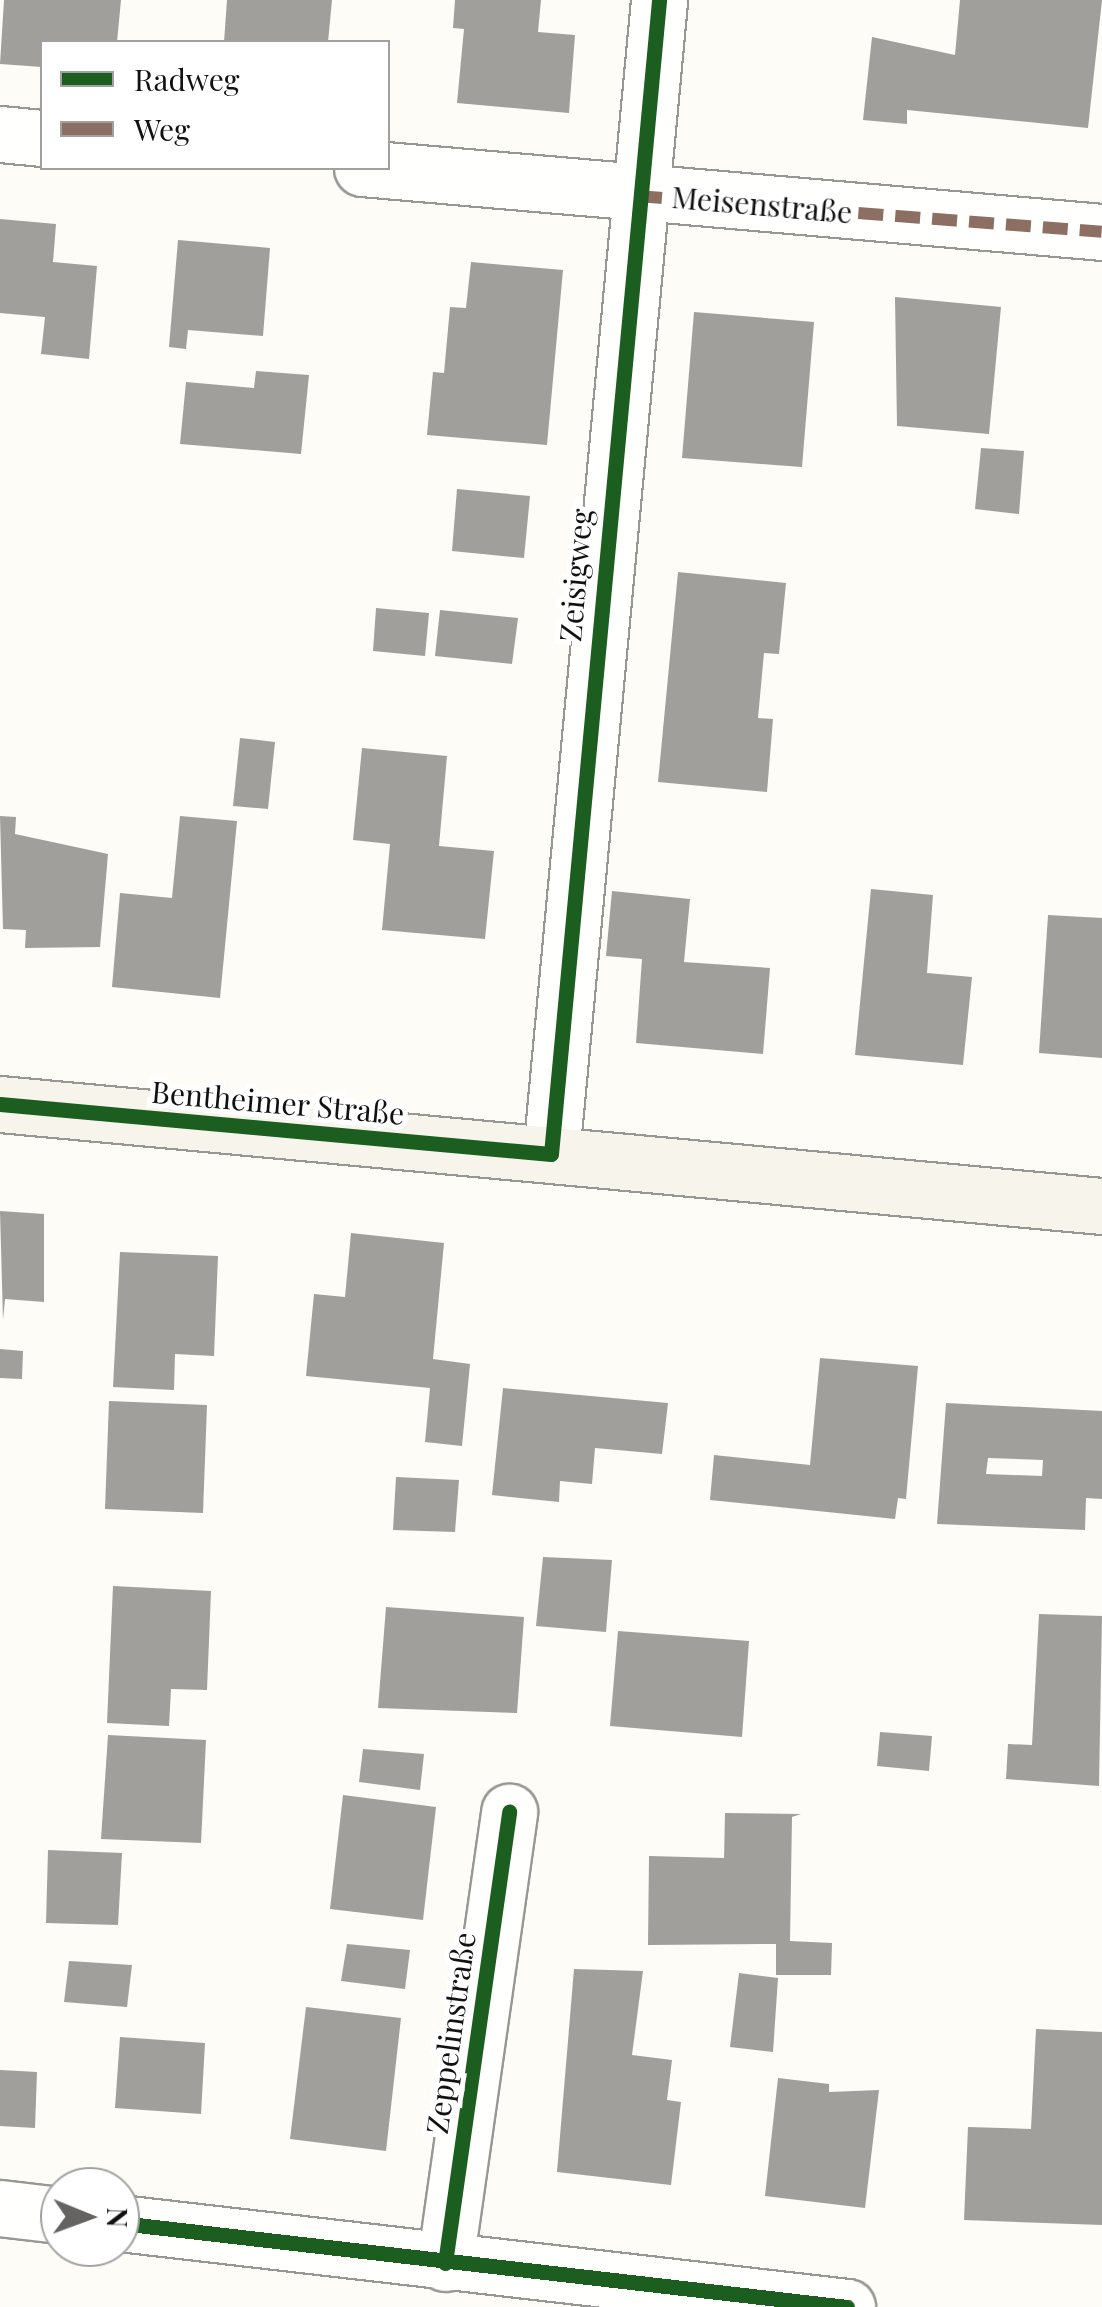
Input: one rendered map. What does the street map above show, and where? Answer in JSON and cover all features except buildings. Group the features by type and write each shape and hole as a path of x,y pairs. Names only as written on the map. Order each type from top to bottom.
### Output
{"main road":[{"name":"Bentheimer Straße","path":"0,1104 1102,1206"}],"street":[{"name":"Zeisigweg","path":"551,1154 637,193 658,0"},
{"path":"0,134 40,138"},
{"name":"Meisenstraße","path":"384,170 1102,232"},
{"name":"Zeppelinstraße","path":"445,2263 510,1812"},
{"path":"0,2208 40,2213"},
{"path":"140,2225 847,2307"}],"marked path":[{"path":"637,196 1102,232"}],"cycle path":[{"path":"0,1104 551,1154 659,0"},
{"path":"445,2263 509,1812"},
{"path":"140,2225 847,2307"}]}
